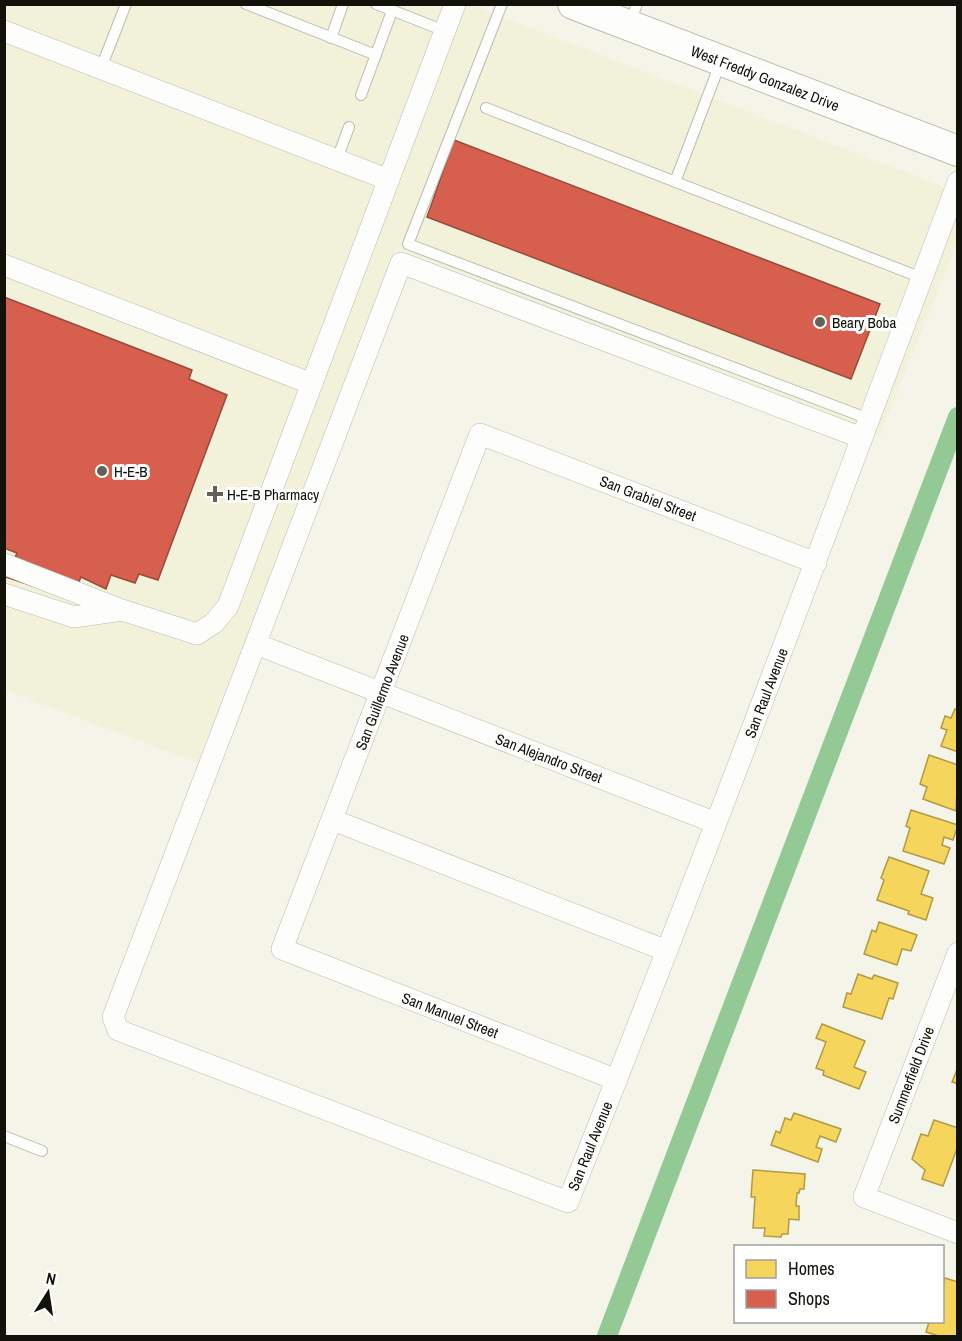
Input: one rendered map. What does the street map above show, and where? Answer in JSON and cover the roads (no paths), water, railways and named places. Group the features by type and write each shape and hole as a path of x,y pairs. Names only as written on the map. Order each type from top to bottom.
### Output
{"main road":[{"name":"West Freddy Gonzalez Drive","path":"573,4 633,15 721,61 957,151"}],"street":[{"path":"4,564 122,610 197,634 214,623 228,606 455,4"},
{"path":"4,31 389,180"},
{"name":"San Raul Avenue","path":"255,644 113,1017 118,1029 568,1202 816,563 957,182"},
{"path":"255,644 404,254 866,429"},
{"path":"4,265 312,384"},
{"name":"San Grabiel Street","path":"480,434 816,563"},
{"name":"San Guillermo Avenue","path":"282,949 480,434"},
{"path":"4,594 74,617 122,610"},
{"name":"San Alejandro Street","path":"255,644 716,823"},
{"path":"333,820 667,951"},
{"name":"San Manuel Street","path":"282,949 617,1080"},
{"name":"Summerfield Drive","path":"957,953 864,1197 957,1233"}],"lane":[{"path":"100,68 126,4"},
{"path":"276,16 280,4"},
{"path":"331,38 343,4"},
{"path":"376,4 445,31"},
{"path":"404,254 502,4"},
{"path":"253,6 376,55"},
{"path":"361,95 392,11"},
{"path":"675,182 721,61"},
{"path":"486,108 922,278"},
{"path":"337,159 349,127"},
{"path":"4,1136 42,1151"}],"waterway":[{"path":"607,1336 958,417"}],"place":[{"name":"Beary Boba","path":"820,322"},
{"name":"H-E-B","path":"102,471"},
{"name":"H-E-B Pharmacy","path":"215,494"}]}
